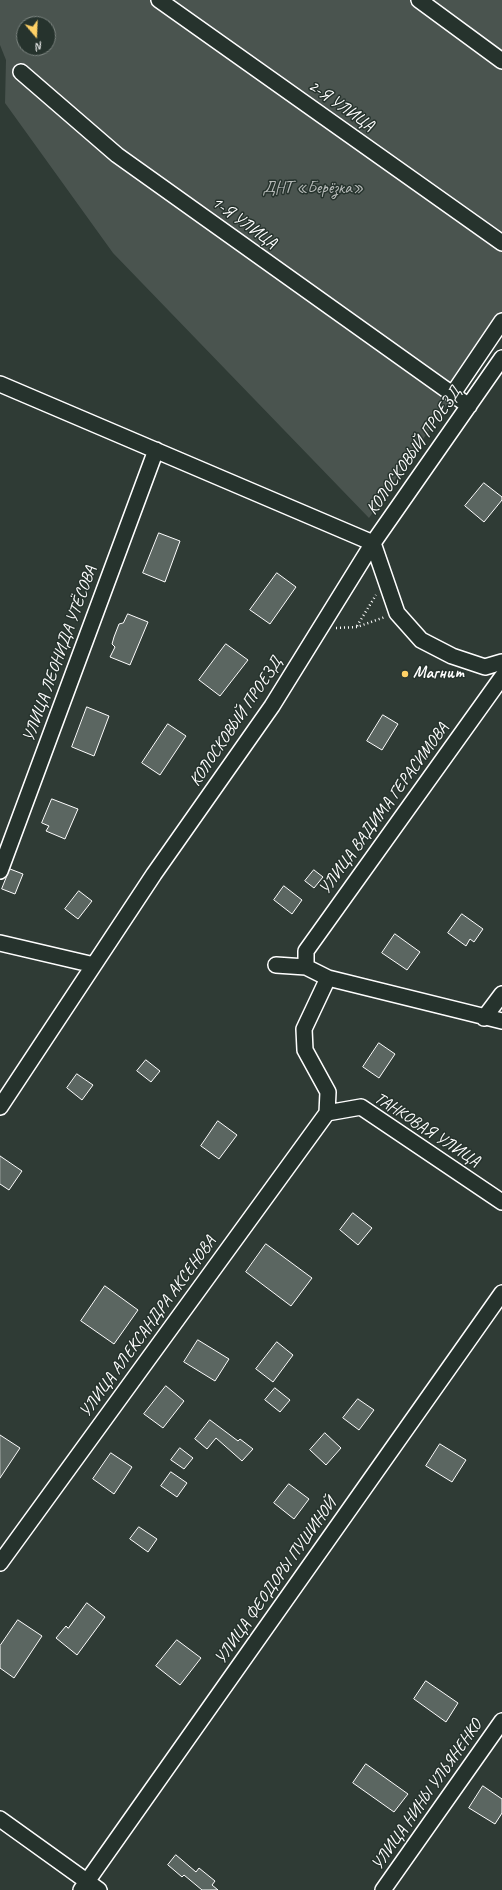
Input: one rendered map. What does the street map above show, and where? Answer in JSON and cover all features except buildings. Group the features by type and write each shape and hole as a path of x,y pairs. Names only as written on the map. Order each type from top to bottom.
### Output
{"street":[{"name":"2-Я УЛИЦА","path":"159,0 502,243"},
{"path":"419,0 502,61"},
{"name":"1-Я УЛИЦА","path":"21,72 117,155 469,406"},
{"path":"452,395 502,321"},
{"name":"КОЛОСКОВЫЙ ПРОЕЗД","path":"0,1107 154,874 272,706 373,543 502,358"},
{"path":"0,384 373,543 397,613 421,640 452,656 485,667 502,662"},
{"name":"УЛИЦА ЛЕОНИДА УТЁСОВА","path":"0,870 156,450"},
{"name":"УЛИЦА ВАДИМА ГЕРАСИМОВА","path":"306,967 306,951 502,677"},
{"path":"0,943 94,965"},
{"path":"276,965 306,967 328,978 484,1018 502,1021"},
{"path":"327,1113 328,1092 305,1050 304,1029 328,978"},
{"path":"484,1018 502,994"},
{"name":"ТАНКОВАЯ УЛИЦА","path":"327,1113 361,1107 502,1202"},
{"name":"УЛИЦА АЛЕКСАНДРА АКСЕНОВА","path":"0,1563 327,1113"},
{"name":"УЛИЦА ФЕОДОРЫ ПУШИНОЙ","path":"84,1886 502,1293"},
{"name":"УЛИЦА НИНЫ УЛЬЯНЕНКО","path":"383,1890 502,1721"},
{"path":"0,1819 84,1886 100,1890"}],"path":[{"path":"357,627 385,579"},
{"path":"319,630 357,627 397,613"}],"green space":[{"name":"ДНТ «Берёзка»","path":"0,0 502,0 502,324 369,518 113,253 5,103 6,60 0,45"}],"place":[{"name":"Магнит","path":"405,674"}]}
